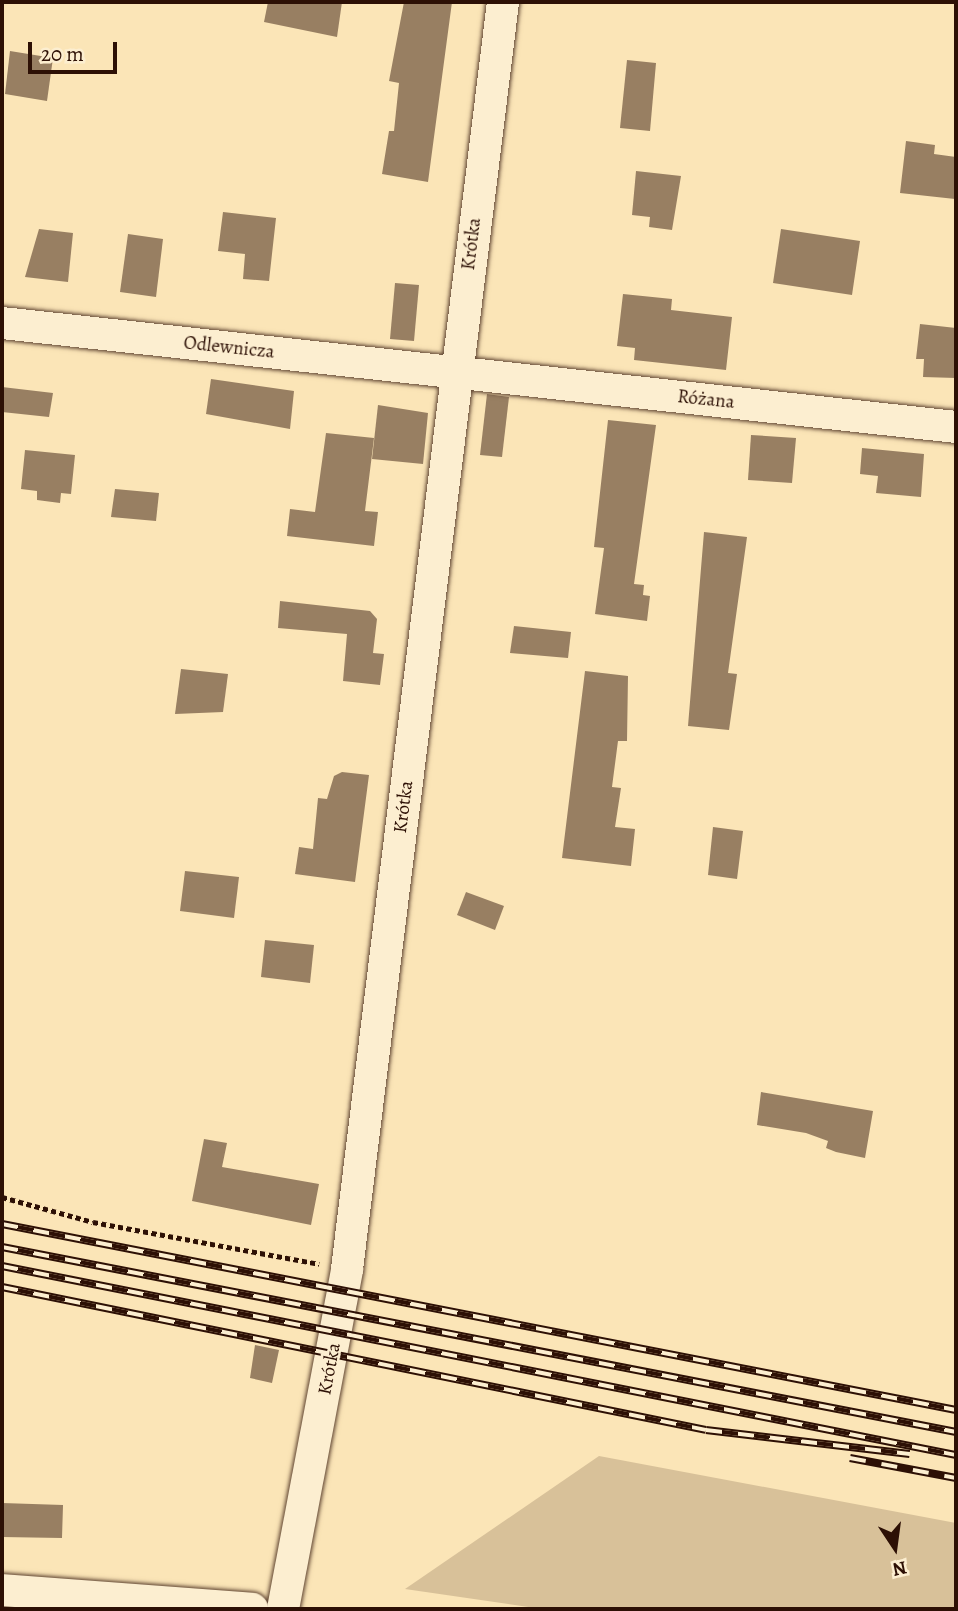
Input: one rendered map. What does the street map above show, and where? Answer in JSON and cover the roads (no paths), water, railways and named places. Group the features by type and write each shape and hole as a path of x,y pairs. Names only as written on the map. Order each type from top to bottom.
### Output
{"street":[{"name":"Krótka","path":"283,1609 348,1269 503,2"},
{"name":"Odlewnicza","path":"2,323 457,373"},
{"name":"Różana","path":"457,373 956,427"},
{"path":"2,1590 252,1609"}],"railway":[{"path":"2,1224 956,1410"},
{"path":"2,1247 956,1432"},
{"path":"2,1266 956,1455"},
{"path":"2,1287 706,1430 910,1454"},
{"path":"850,1458 956,1478"}]}
